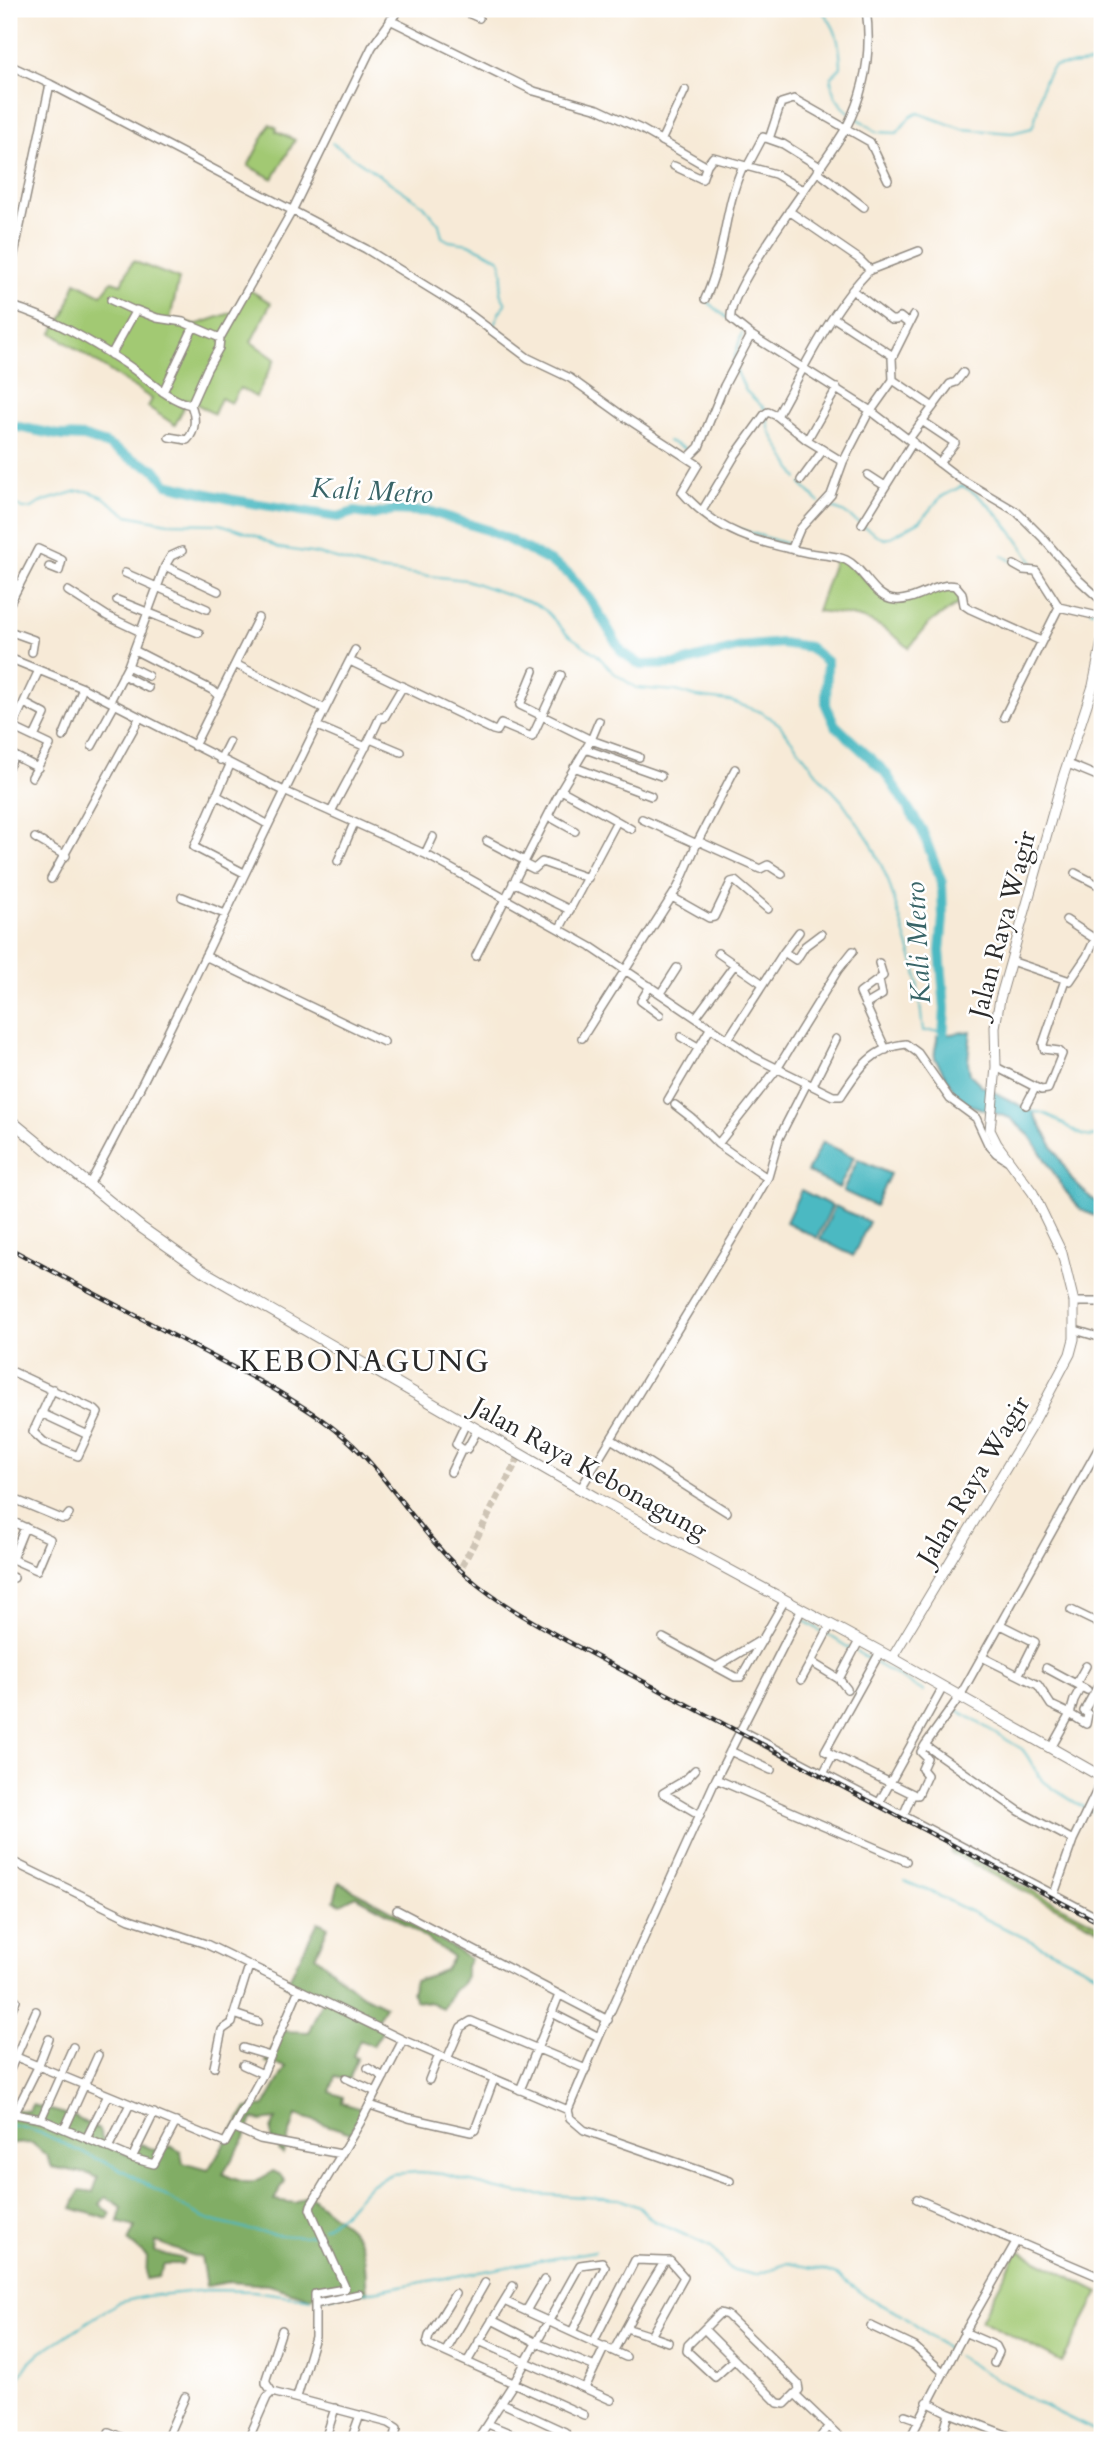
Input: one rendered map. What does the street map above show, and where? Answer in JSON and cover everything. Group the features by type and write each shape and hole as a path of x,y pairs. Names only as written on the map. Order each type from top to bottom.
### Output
{"highway":[{"name":"Jalan Raya Kebonagung","path":"9,1119 142,1228 203,1271 581,1488 802,1609 876,1659 892,1658 939,1695 1051,1748 1102,1779"}],"main road":[{"name":"Jalan Raya Wagir","path":"892,1658 1035,1420 1070,1354 1075,1330 1074,1302 1054,1232 1028,1184 993,1139 990,1121 996,1067 995,1027 1011,961 1093,686 1102,641"}],"street":[{"path":"169,437 187,440 190,437 195,419 191,405 219,348 220,338 292,211 372,47 399,9"},
{"path":"459,9 479,18"},
{"path":"866,9 867,59 854,109 847,125 753,268 731,310 732,319 751,335 871,410 959,478 1017,512 1079,580 1102,601"},
{"path":"390,20 534,91 598,109 707,164"},
{"path":"9,65 366,249 449,300 528,358 570,378 698,465 681,492 730,531 778,546 845,559 887,599 901,600 952,584 960,588 964,605 970,609 1041,641"},
{"path":"9,278 50,84"},
{"path":"661,141 685,90"},
{"path":"769,139 779,106 783,101 791,99 847,125 870,142 888,180"},
{"path":"705,299 718,268 733,190 761,138 794,150 864,207"},
{"path":"674,166 702,180 707,164 713,157 775,174 803,190"},
{"path":"789,211 870,270"},
{"path":"777,416 852,290 870,270 919,251"},
{"path":"852,290 891,320 900,317 911,320 893,356 893,380 933,407"},
{"path":"111,300 135,311 194,326 220,338"},
{"path":"9,305 72,330 163,392 191,405"},
{"path":"111,355 135,311"},
{"path":"834,318 893,356"},
{"path":"163,392 194,326"},
{"path":"688,458 699,447 724,386 751,335"},
{"path":"862,524 922,421 950,383 956,382 963,373"},
{"path":"792,548 800,529 831,495 843,462 871,410 893,380"},
{"path":"807,440 837,388"},
{"path":"702,511 736,454 768,412 843,462"},
{"path":"922,421 954,443 939,463"},
{"path":"801,480 823,450"},
{"path":"868,475 885,486"},
{"path":"9,605 38,548 62,560 59,570 49,567"},
{"path":"92,746 128,666 165,566 171,556 183,551"},
{"path":"1014,565 1023,570 1036,571 1059,607 1102,617"},
{"path":"165,566 218,591"},
{"path":"125,573 206,609"},
{"path":"9,576 17,586"},
{"path":"68,591 107,617 141,632"},
{"path":"117,600 199,633"},
{"path":"1004,718 1059,607"},
{"path":"194,746 258,618"},
{"path":"9,631 34,640 32,652"},
{"path":"134,650 219,696"},
{"path":"89,1185 355,650"},
{"path":"9,658 113,702 230,765 425,854 560,928 626,969 754,1057 839,1097 864,1062 886,1050 906,1044 918,1053 950,1099 980,1122 985,1139 995,1152 1010,1163"},
{"path":"350,661 495,731 501,724 532,737 561,676"},
{"path":"235,664 325,709"},
{"path":"128,666 148,676"},
{"path":"32,778 51,745 10,731 39,670"},
{"path":"534,671 520,704 591,740 639,757"},
{"path":"123,675 148,688"},
{"path":"331,812 380,717 384,718 388,709 393,706 402,686"},
{"path":"63,737 83,688"},
{"path":"24,703 45,714 34,737"},
{"path":"51,879 140,717"},
{"path":"476,956 599,721"},
{"path":"317,726 401,752"},
{"path":"220,760 229,742"},
{"path":"585,749 662,776"},
{"path":"9,766 11,755 38,768"},
{"path":"1068,764 1102,778"},
{"path":"230,765 194,847 244,873"},
{"path":"574,767 651,796"},
{"path":"582,1038 672,897 735,769"},
{"path":"561,790 631,829"},
{"path":"216,795 267,824"},
{"path":"548,816 575,831"},
{"path":"642,819 760,869 768,865 782,874"},
{"path":"560,928 617,821"},
{"path":"338,861 354,822"},
{"path":"425,854 433,837"},
{"path":"35,838 66,856"},
{"path":"487,841 534,869 542,862 588,878"},
{"path":"1075,873 1102,887"},
{"path":"672,897 709,918 713,917 731,883 735,881 768,909"},
{"path":"513,882 570,910"},
{"path":"182,897 225,914"},
{"path":"1066,919 1095,939"},
{"path":"1011,961 1065,980 1071,979 1102,924"},
{"path":"728,1039 799,932"},
{"path":"784,952 796,960 805,946 821,934"},
{"path":"718,1144 778,1069 838,970 853,951"},
{"path":"718,953 763,984"},
{"path":"205,956 384,1042"},
{"path":"879,962 884,974 860,991 860,996 886,1050"},
{"path":"696,1017 735,964"},
{"path":"660,993 677,968"},
{"path":"865,1005 882,995 878,980"},
{"path":"996,1067 1035,1088 1044,1091 1048,1089 1062,1056 1059,1051 1044,1049 1042,1046 1065,980"},
{"path":"650,986 642,1001 660,1014"},
{"path":"668,1097 711,1027"},
{"path":"681,1037 698,1047"},
{"path":"581,1488 694,1304 767,1178 779,1138 836,1040"},
{"path":"1026,1105 1035,1088"},
{"path":"676,1105 718,1144 767,1178"},
{"path":"1074,1302 1102,1302"},
{"path":"1075,1330 1102,1338"},
{"path":"9,1370 52,1389 98,1413 78,1456 44,1442 33,1432 52,1389"},
{"path":"41,1413 88,1435"},
{"path":"467,1423 456,1444 462,1449 467,1449 478,1429"},
{"path":"611,1439 727,1512"},
{"path":"876,1659 825,1751 889,1784 918,1795 927,1775 922,1769 927,1758 921,1752 955,1703 1001,1625 1102,1442"},
{"path":"451,1472 462,1449"},
{"path":"9,1497 62,1519 69,1514"},
{"path":"9,1520 48,1536 50,1542 37,1570 10,1558 25,1527"},
{"path":"663,1638 735,1677 741,1677 785,1600"},
{"path":"730,2181 584,2130 570,2118 568,2110 716,1779 802,1609"},
{"path":"1071,1609 1102,1625"},
{"path":"1001,1625 1035,1642 1018,1674"},
{"path":"801,1680 828,1629"},
{"path":"716,1667 765,1637"},
{"path":"839,1679 857,1644"},
{"path":"982,1657 1038,1685 1051,1706 1086,1724 1088,1714 1084,1711 1102,1679"},
{"path":"811,1662 839,1679 847,1689"},
{"path":"1051,1748 1070,1714 1086,1666"},
{"path":"1046,1668 1081,1687"},
{"path":"878,1803 939,1695"},
{"path":"740,1730 1102,1920"},
{"path":"925,1745 1019,1811 1073,1840"},
{"path":"730,1751 771,1770"},
{"path":"823,1774 833,1755"},
{"path":"695,1770 663,1793 700,1815"},
{"path":"716,1779 906,1861"},
{"path":"1054,1894 1073,1840 1102,1779"},
{"path":"903,1816 912,1794"},
{"path":"9,1860 130,1919 206,1944 403,2040 568,2110"},
{"path":"397,1910 608,2020"},
{"path":"214,2067 222,2030 232,2022 249,1966"},
{"path":"13,2056 224,2143 228,2142 263,2074 299,1989"},
{"path":"520,2090 559,1995"},
{"path":"9,2015 16,2000"},
{"path":"9,2072 13,2056 36,2011"},
{"path":"552,2013 599,2036"},
{"path":"234,2014 258,2022"},
{"path":"447,2059 461,2027 469,2021 586,2069"},
{"path":"48,2039 38,2067 11,2114 41,2119 132,2158 155,2163 176,2122"},
{"path":"315,2300 345,2287 312,2213 311,2205 370,2105 403,2040"},
{"path":"41,2119 73,2048"},
{"path":"243,2048 270,2056"},
{"path":"65,2128 97,2055"},
{"path":"429,2080 439,2055"},
{"path":"243,2065 263,2074"},
{"path":"368,2068 384,2077"},
{"path":"346,2078 376,2092"},
{"path":"370,2105 409,2118 471,2132 475,2130 495,2079"},
{"path":"87,2137 108,2095"},
{"path":"108,2148 130,2104"},
{"path":"132,2158 154,2113"},
{"path":"235,2128 260,2139 341,2154"},
{"path":"917,2199 1102,2278"},
{"path":"929,2440 911,2437 964,2332 1016,2242"},
{"path":"594,2341 635,2260 670,2261 684,2277 651,2336"},
{"path":"614,2350 665,2261"},
{"path":"477,2440 502,2403 581,2264 603,2262 606,2267 572,2332"},
{"path":"526,2311 544,2280"},
{"path":"446,2351 485,2283"},
{"path":"467,2362 513,2286"},
{"path":"315,2300 359,2294"},
{"path":"455,2294 427,2341 430,2346 584,2415"},
{"path":"297,2398 315,2337 315,2300"},
{"path":"504,2301 626,2357"},
{"path":"704,2329 781,2404 785,2404 799,2388 724,2313 720,2313 704,2329 688,2345 687,2351 715,2376 734,2360"},
{"path":"492,2320 537,2343 595,2367"},
{"path":"871,2326 915,2347 944,2373"},
{"path":"626,2328 668,2342"},
{"path":"282,2330 266,2379 272,2392 395,2426 397,2430 394,2440"},
{"path":"964,2332 996,2346 999,2352 994,2363"},
{"path":"479,2341 611,2400"},
{"path":"584,2388 605,2346"},
{"path":"248,2440 272,2392"},
{"path":"795,2394 844,2440"},
{"path":"166,2440 185,2397"},
{"path":"927,2402 1019,2440"},
{"path":"502,2403 565,2432 569,2440"},
{"path":"325,2440 335,2408"},
{"path":"941,2440 949,2413"},
{"path":"351,2440 360,2415"},
{"path":"905,2415 919,2420"},
{"path":"488,2424 526,2440"},
{"path":"818,2440 828,2426"},
{"path":"109,2432 128,2440"}],"green space":[{"path":"270,124 277,128 276,131 295,140 273,179 248,166"},
{"path":"133,261 179,279 170,319 195,325 234,312 246,288 271,303 251,342 275,359 256,397 240,388 231,403 221,398 214,414 188,399 175,425 148,407 152,399 52,333 65,314 76,282 101,295 112,281 121,284"},
{"path":"835,559 843,560 889,601 948,586 958,589 960,603 929,623 909,648 877,624 817,611"},
{"path":"953,1849 1102,1927 1102,1931 951,1853"},
{"path":"339,1882 412,1922 470,1959 466,1966 466,1976 461,1985 452,1992 443,2009 432,2003 415,2000 411,1992 415,1981 445,1970 453,1957 395,1917 356,1896 341,1904 334,1901"},
{"path":"318,1922 328,1927 315,1956 359,1993 385,2006 374,2025 383,2030 373,2046 360,2040 353,2056 357,2058 349,2080 335,2077 330,2092 343,2097 342,2103 362,2109 351,2133 296,2115 283,2154 279,2151 282,2143 271,2140 271,2130 276,2119 252,2119 245,2138 223,2174 249,2182 273,2171 285,2181 274,2200 295,2203 309,2194 359,2240 364,2254 367,2293 326,2293 308,2297 269,2285 229,2282 206,2286 201,2257 156,2242 155,2252 184,2259 182,2264 164,2264 158,2277 146,2279 147,2257 128,2241 135,2227 118,2222 122,2207 106,2197 100,2204 111,2214 108,2219 72,2208 80,2190 93,2192 98,2178 52,2167 47,2156 32,2143 11,2144 9,2148 9,2109 29,2111 32,2105 73,2116 99,2130 110,2147 129,2155 141,2144 159,2152 170,2146 181,2152 183,2163 208,2170 247,2108 264,2106 286,2067 266,2062 280,2031 309,2032 322,2001 286,1985"},
{"path":"1018,2250 1099,2292 1062,2362 981,2320"}],"water":[{"path":"971,1031 968,1062 970,1074 982,1086 1033,1112 1072,1180 1102,1205 1102,1219 1081,1210 1066,1192 1030,1136 1010,1118 967,1104 954,1091 935,1058 937,1036"},
{"path":"822,1142 854,1157 839,1188 807,1172"},
{"path":"858,1159 890,1174 875,1206 843,1191"},
{"path":"801,1190 832,1206 817,1238 786,1222"},
{"path":"835,1206 869,1222 853,1256 820,1239"}],"waterway":[{"path":"820,9 834,28 840,50 841,67 831,77 832,87 838,100 849,112"},
{"path":"853,115 877,132 897,133 910,117 918,113 962,129 1012,133 1032,128 1044,81 1054,66 1092,63 1102,65"},
{"path":"332,143 423,205 439,224 442,237 449,241 469,244 500,259 503,274 500,293 506,304 493,327"},
{"path":"707,301 727,318"},
{"path":"733,362 742,333"},
{"path":"736,370 746,391 766,410"},
{"path":"767,418 770,431 798,479"},
{"name":"Kali Metro","path":"9,425 63,436 84,437 106,444 155,469 167,484 234,500 338,517 354,512 373,515 394,510 432,512 487,530 569,574 592,602 622,652 641,665 677,664 740,647 781,643 809,647 827,662 826,705 835,725 885,772 922,830 942,883 940,951 945,1009 943,1037 947,1047"},
{"path":"668,441 686,449"},
{"path":"801,484 819,502"},
{"path":"863,526 885,539 891,537 920,521 941,497 962,486 994,510 1035,567"},
{"path":"9,501 23,509 32,508 41,502 87,491 103,497 127,515 168,523 220,524 257,536 279,548 318,554 376,570 466,580 545,610 567,634 596,654 613,672 636,688 676,691 730,701 761,712 779,724 842,801 870,841 888,880 916,970 923,1031 938,1031 943,1036"},
{"path":"824,505 843,512 859,523"},
{"path":"708,511 715,517"},
{"path":"732,527 787,544"},
{"path":"1003,556 1013,562"},
{"path":"1090,610 1102,612"},
{"path":"1031,1112 1050,1116 1085,1136 1094,1137 1102,1133"},
{"path":"800,1618 822,1632"},
{"path":"827,1634 852,1650"},
{"path":"857,1652 870,1660"},
{"path":"875,1663 923,1691"},
{"path":"954,1708 1022,1749 1043,1780 1085,1808"},
{"path":"1090,1810 1102,1815"},
{"path":"904,1881 1102,1976"},
{"path":"9,2125 43,2134 113,2165 213,2221 279,2235 296,2236 318,2232"},
{"path":"323,2228 343,2214 370,2185 391,2174 443,2174 518,2193 619,2199 639,2207 652,2220 711,2247 730,2269 756,2275 788,2263 824,2270 839,2276 869,2299 902,2315 952,2353"},
{"path":"362,2293 595,2251"},
{"path":"16,2382 29,2363 41,2352 117,2303 147,2296 208,2290 253,2291 312,2299"},
{"path":"317,2298 339,2295"},
{"path":"957,2356 1034,2401 1102,2434"},
{"path":"9,2395 13,2388"}],"tunnel":[{"path":"462,1566 521,1453"}],"railway":[{"path":"9,1248 272,1388 320,1418 363,1455 456,1566 495,1598 523,1616 1102,1924"}],"district":[{"name":"KEBONAGUNG","path":"365,1361"}]}
